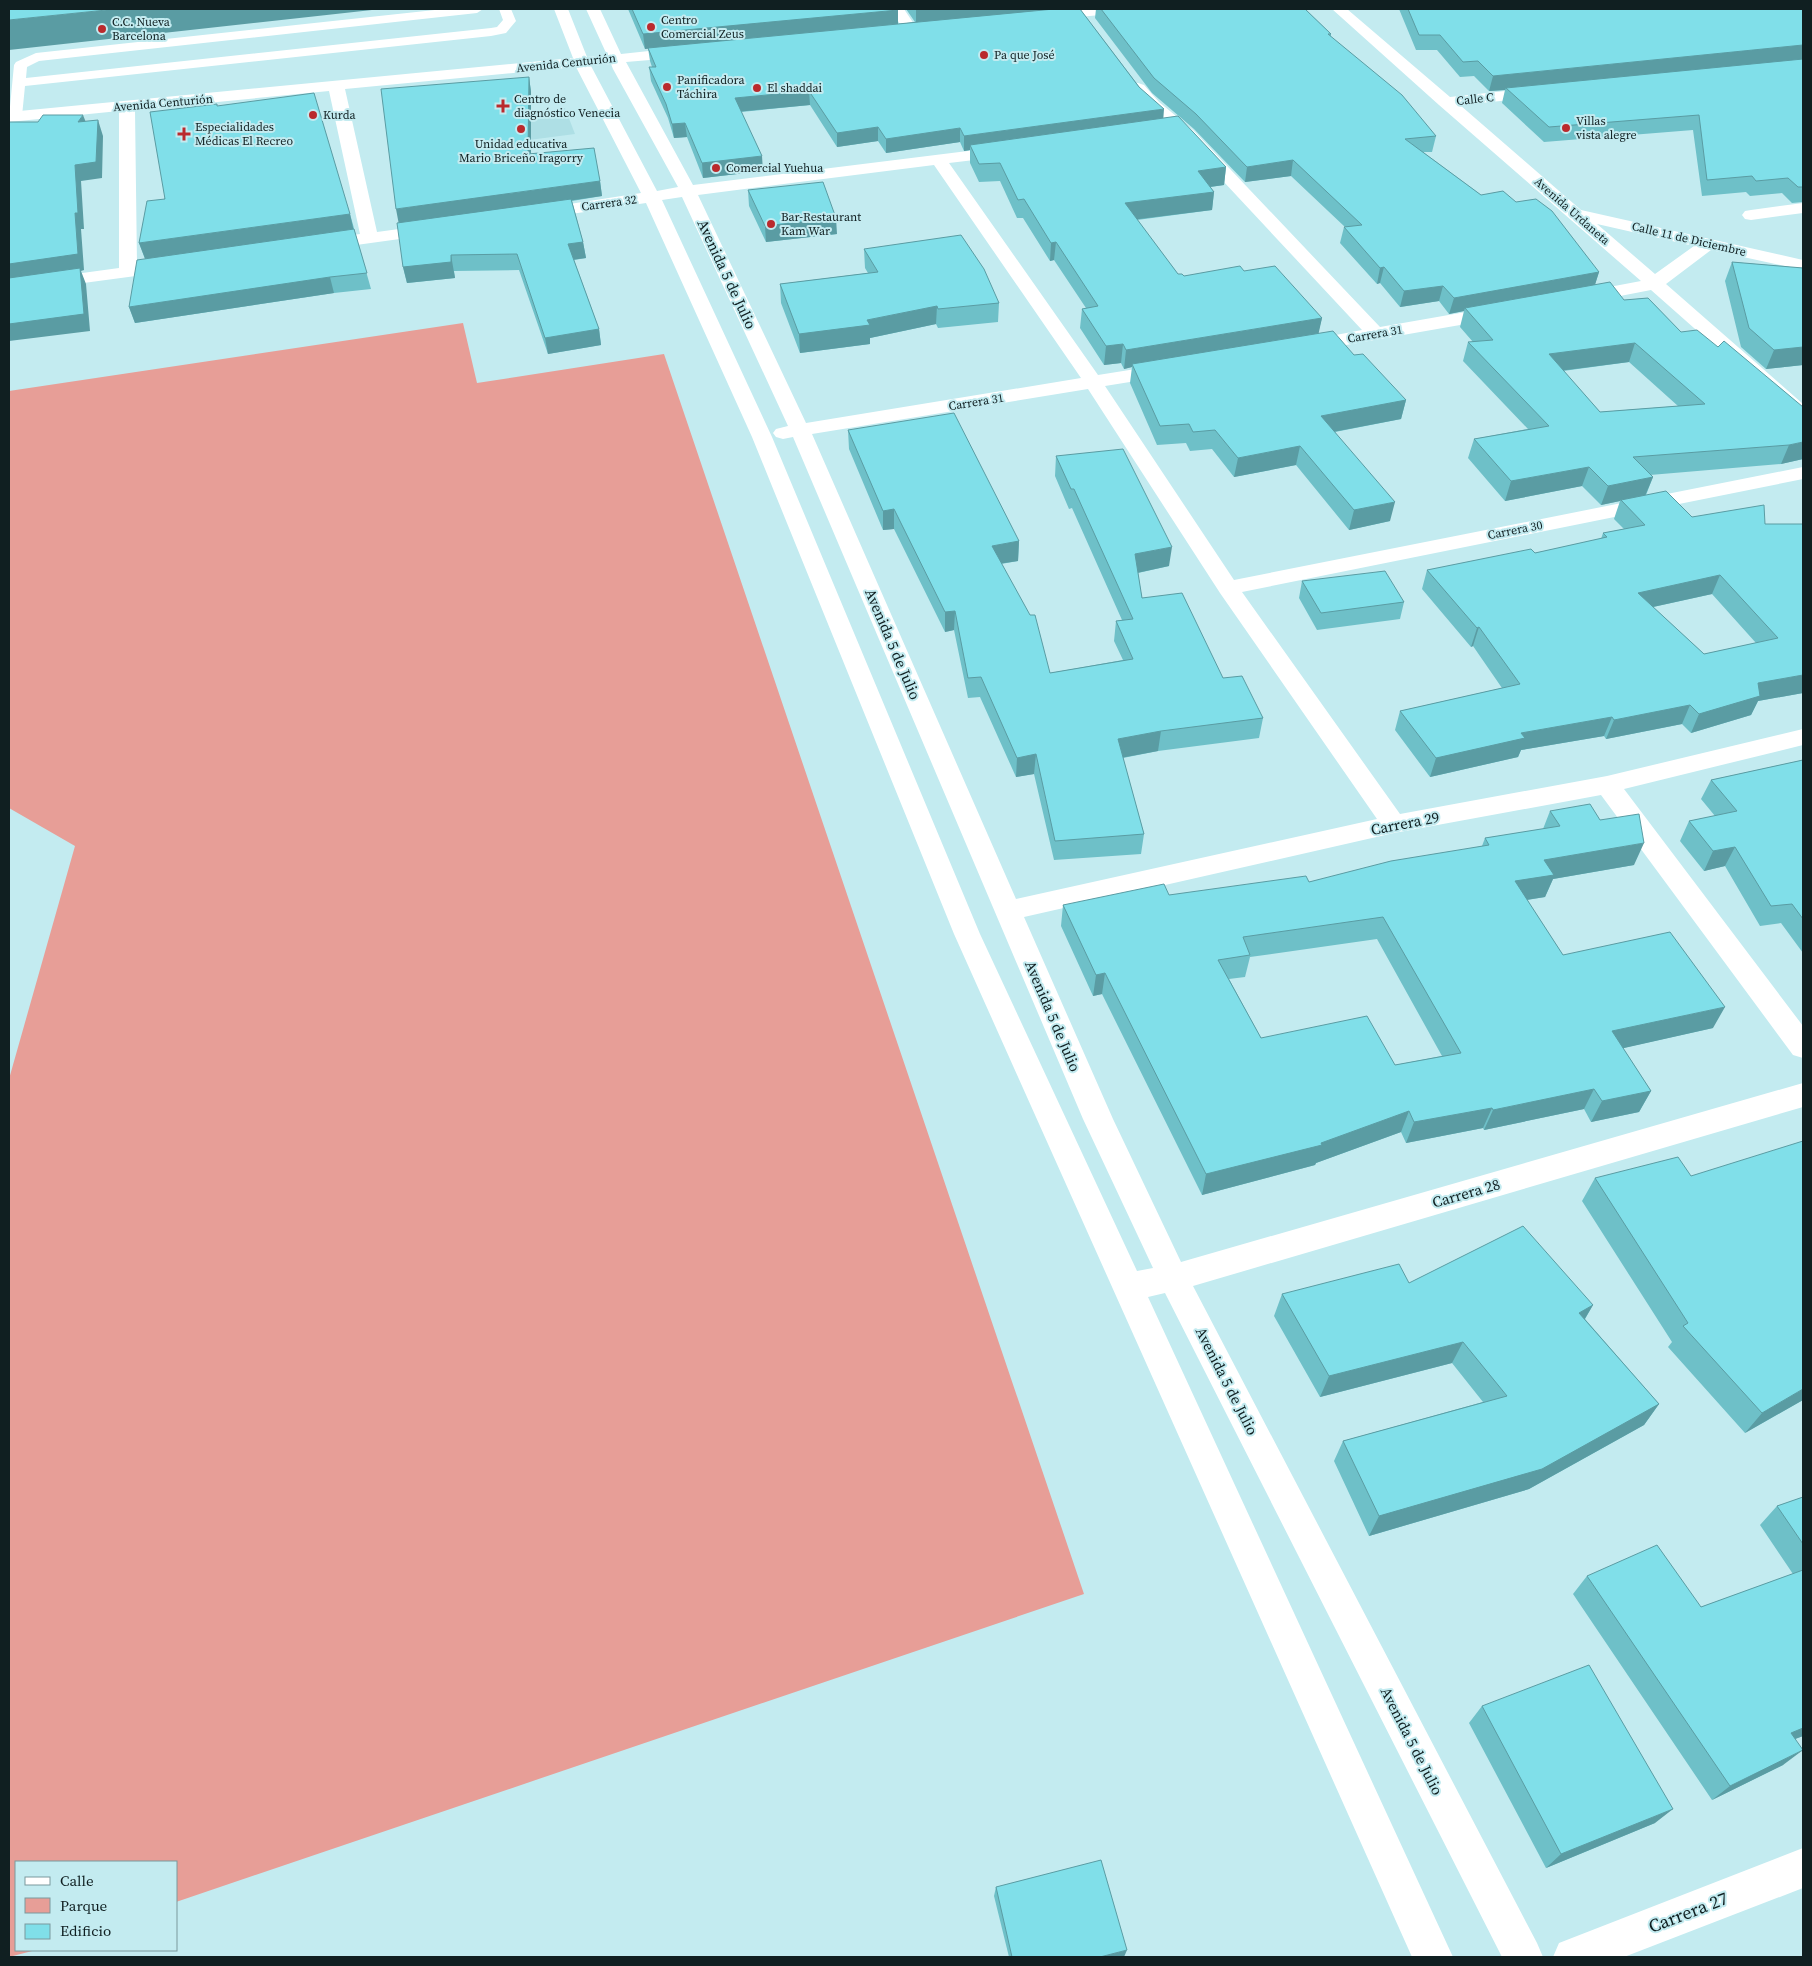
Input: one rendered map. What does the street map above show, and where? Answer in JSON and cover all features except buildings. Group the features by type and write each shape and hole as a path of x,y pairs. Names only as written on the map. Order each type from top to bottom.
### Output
{"street":[{"path":"561,9 582,62 652,197 762,436 967,934 1433,1957"},
{"name":"Avenida 5 de Julio","path":"593,9 616,58 688,191 800,431 1098,1119 1173,1278 1523,1957"},
{"path":"897,9 911,30"},
{"path":"1034,18 1123,9"},
{"name":"Avenida Urdaneta","path":"1339,9 1575,213 1803,414"},
{"path":"1082,13 1094,28"},
{"path":"892,32 930,28"},
{"name":"Avenida Centurión","path":"12,117 704,50"},
{"path":"1128,75 1149,101 1180,127 1376,334"},
{"path":"336,86 370,238"},
{"name":"Calle C","path":"1445,102 1555,91"},
{"path":"127,106 128,272"},
{"path":"1161,129 1180,127"},
{"name":"Carrera 32","path":"516,217 688,191 1026,148"},
{"path":"939,160 1093,382 1228,588 1394,824"},
{"path":"1750,215 1803,208"},
{"name":"Calle 11 de Diciembre","path":"1575,213 1803,265"},
{"path":"302,248 448,227"},
{"path":"1558,302 1654,284 1709,243"},
{"path":"9,288 186,264"},
{"name":"Carrera 31","path":"1288,349 1520,308"},
{"name":"Carrera 31","path":"762,436 1181,367"},
{"name":"Carrera 30","path":"1228,588 1803,473"},
{"name":"Carrera 29","path":"1008,911 1394,824 1608,785 1803,737"},
{"path":"900,770 942,759"},
{"path":"1608,785 1803,1047"},
{"name":"Carrera 28","path":"1128,1287 1173,1278 1803,1095"},
{"name":"Carrera 27","path":"1573,1957 1803,1868"}],"lane":[{"path":"12,117 21,65 36,57 435,11 477,9"},
{"path":"18,84 491,32 501,30 510,21 505,9"}],"shaded area":[{"name":"Unidad educativa Mario Briceño Iragorry","path":"565,108 575,134 476,147 466,124"}],"green space":[{"path":"463,323 477,383 664,354 1084,1594 178,1901 178,1861 15,1861 15,1951 32,1951 9,1957 9,1079 75,846 9,808 9,391"}],"place":[{"name":"Centro Comercial Zeus","path":"651,27"},
{"name":"C.C. Nueva Barcelona","path":"102,29"},
{"name":"Pa que José","path":"984,55"},
{"name":"Panificadora Táchira","path":"667,87"},
{"name":"El shaddai","path":"757,88"},
{"name":"Centro de diagnóstico Venecia","path":"503,106"},
{"name":"Kurda","path":"313,115"},
{"name":"Villas vista alegre","path":"1566,128"},
{"name":"Unidad educativa Mario Briceño Iragorry","path":"521,129"},
{"name":"Especialidades Médicas El Recreo","path":"184,134"},
{"name":"Comercial Yuehua","path":"716,168"},
{"name":"Bar-Restaurant Kam War","path":"771,224"}]}
